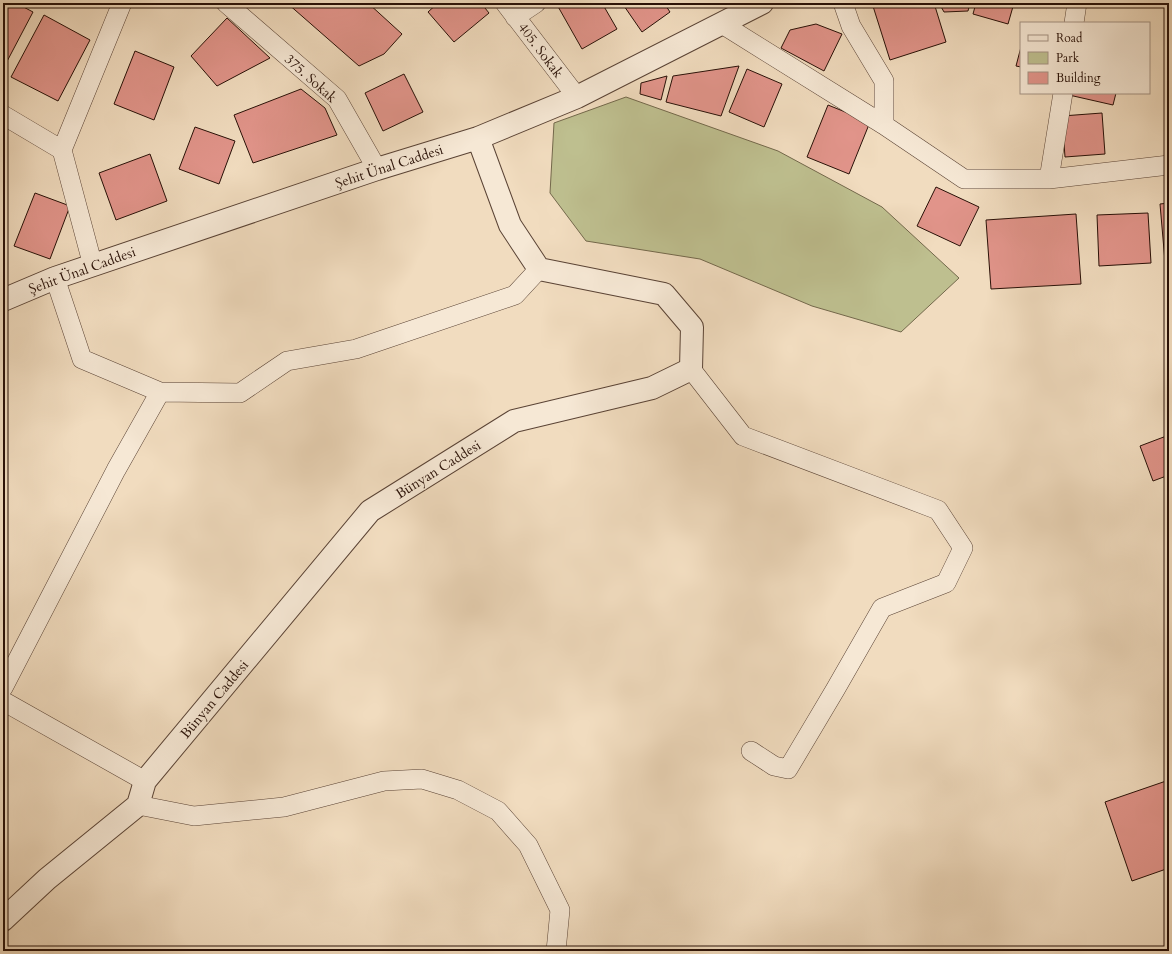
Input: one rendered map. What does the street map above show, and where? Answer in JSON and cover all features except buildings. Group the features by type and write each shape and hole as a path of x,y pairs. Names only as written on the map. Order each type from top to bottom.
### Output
{"street":[{"path":"92,266 62,150 122,3"},
{"name":"375. Sokak","path":"226,3 337,99 378,169"},
{"path":"510,10 536,3"},
{"name":"Şehit Ünal Caddesi","path":"3,300 55,278 378,169 478,138 577,97 762,3"},
{"path":"843,3 852,26 884,81 884,125"},
{"path":"1074,22 1077,3"},
{"name":"405. Sokak","path":"510,10 577,97"},
{"path":"722,24 884,125 964,179 1049,179 1169,163"},
{"path":"1049,179 1063,94"},
{"path":"3,115 62,150"},
{"path":"478,138 510,225 539,269 664,294 692,327 691,369 743,436 938,510 963,548 946,583 882,608 788,769 774,766 751,751"},
{"path":"55,278 82,359 160,392 240,393 287,361 356,349 515,294 539,269"},
{"name":"Bünyan Caddesi","path":"138,805 145,781 370,511 514,421 652,388 691,369"},
{"path":"3,688 116,470 160,392"},
{"path":"3,701 145,781"},
{"path":"3,920 47,879 138,805 194,816 284,807 384,781 422,779 458,790 498,811 528,845 560,910 556,951"}],"green space":[{"path":"626,97 778,151 882,207 959,278 901,332 812,306 700,259 586,241 550,193 554,123"}]}
